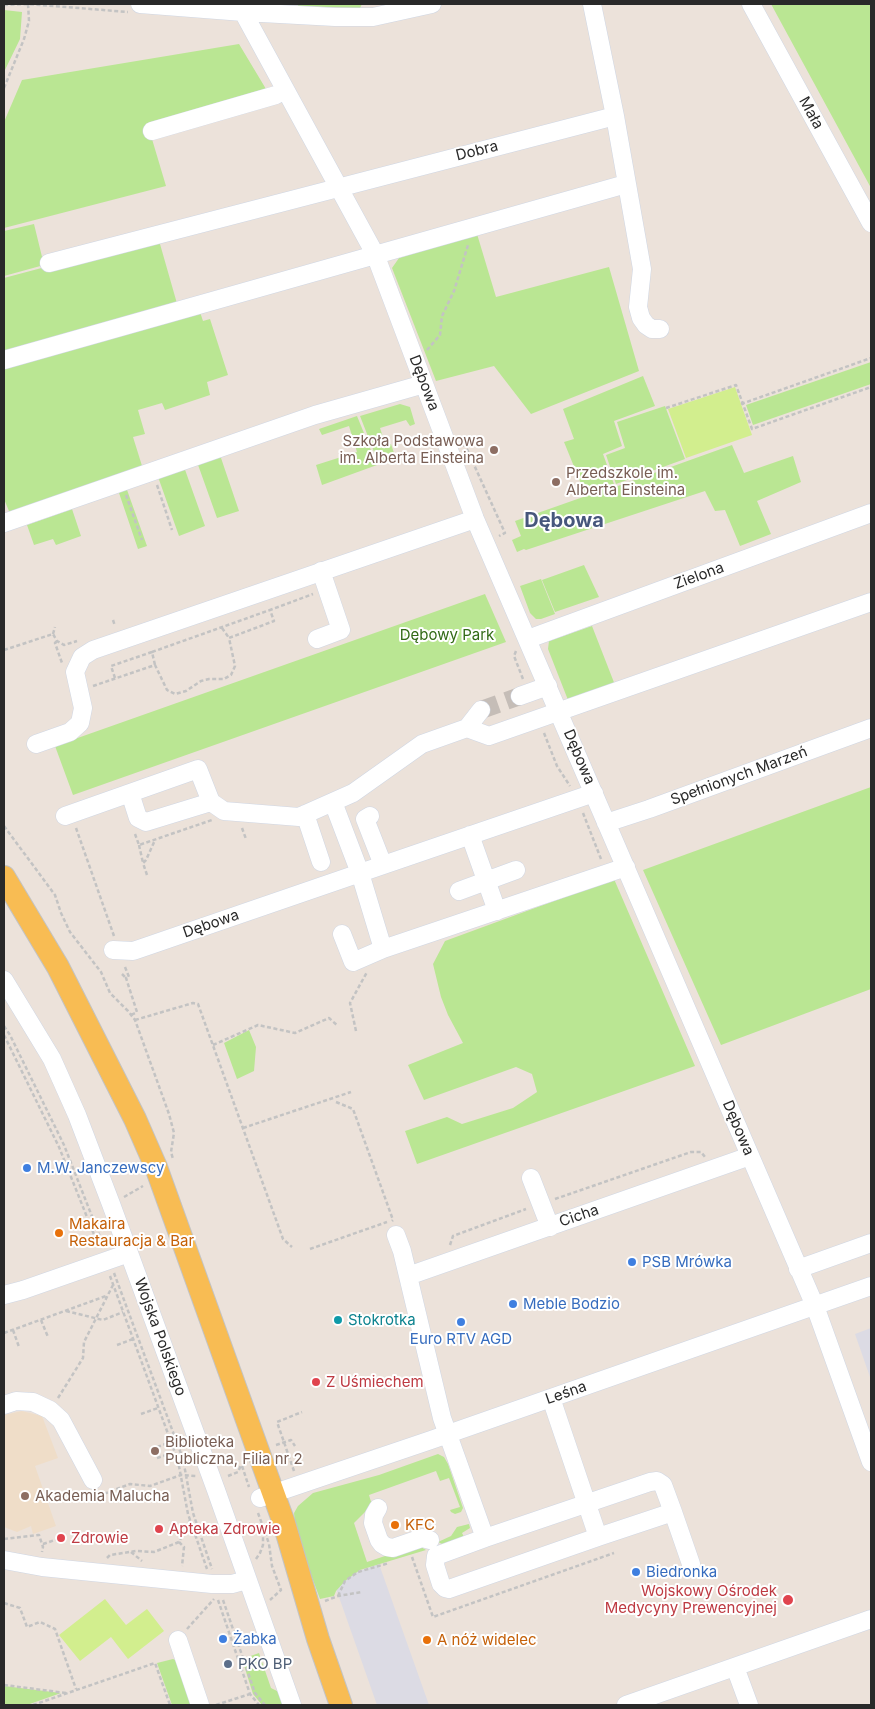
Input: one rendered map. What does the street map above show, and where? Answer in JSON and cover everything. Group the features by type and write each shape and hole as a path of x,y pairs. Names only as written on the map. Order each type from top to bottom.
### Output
{"main road":[{"path":"4,877 58,967 90,1028 112,1076 135,1119 156,1167 267,1495"},
{"path":"112,1076 125,1122 267,1495 284,1523 318,1640 341,1705"}],"street":[{"path":"136,8 243,12 348,10 373,17 432,4"},
{"path":"592,4 615,116 642,269 638,307 641,318 646,326 652,329 660,329"},
{"name":"Mała","path":"751,4 871,223"},
{"name":"Dębowa","path":"243,12 375,254 523,642 548,686 559,711 606,823 621,869 815,1306 871,1462"},
{"path":"152,131 276,95 285,90"},
{"name":"Dobra","path":"49,263 615,116"},
{"path":"4,360 626,184"},
{"path":"4,523 315,415 424,384"},
{"name":"Zielona","path":"523,642 871,513"},
{"path":"36,744 70,732 80,723 83,708 75,672 82,657 93,650 475,518"},
{"path":"317,639 341,630 321,572"},
{"path":"467,728 489,736 871,602"},
{"path":"524,695 548,686"},
{"path":"68,815 198,769 211,802 224,811 299,816 353,793 422,744 467,728 481,710"},
{"name":"Spełnionych Marzeń","path":"606,823 648,810 871,728"},
{"path":"130,793 138,818 146,822 211,802"},
{"name":"Dębowa","path":"116,950 133,951 594,793"},
{"path":"333,802 360,873 383,949"},
{"path":"305,814 321,862"},
{"path":"370,816 365,819 383,865"},
{"path":"470,835 497,911"},
{"path":"342,934 353,962 383,949 621,869"},
{"path":"459,891 516,870"},
{"name":"Wojska Polskiego","path":"4,980 52,1059 78,1115 130,1253 292,1705"},
{"name":"Cicha","path":"408,1276 750,1156"},
{"path":"531,1178 550,1227"},
{"path":"396,1235 402,1251 436,1396 485,1538"},
{"path":"798,1269 871,1243"},
{"path":"4,1295 130,1253"},
{"name":"Leśna","path":"267,1495 448,1435 871,1286"},
{"path":"552,1398 598,1537"},
{"path":"4,1405 16,1401 33,1402 50,1410 61,1420 93,1480"},
{"path":"673,1512 449,1589 441,1584 435,1565 436,1556 657,1481 663,1485 673,1512 691,1564"},
{"path":"378,1508 373,1522 382,1544 393,1548 422,1538 430,1540"},
{"path":"4,1560 42,1567 215,1584 232,1584 247,1580"},
{"path":"626,1705 871,1619"},
{"path":"178,1640 200,1705"},
{"path":"735,1667 749,1705"}],"path":[{"path":"4,88 24,39 29,21 28,4"},
{"path":"4,5 28,4 136,8"},
{"path":"422,357 440,335 442,316 454,291 475,226"},
{"path":"742,403 871,358"},
{"path":"666,408 736,385 752,429 871,387"},
{"path":"152,471 172,530"},
{"path":"134,478 125,492 142,540"},
{"path":"115,678 111,666 327,589"},
{"path":"229,638 274,621 270,610"},
{"path":"113,620 115,626 117,625 121,640"},
{"path":"55,627 53,634 56,640 64,645 81,639"},
{"path":"152,652 155,665 167,690 175,694 186,691 201,681 224,679 231,675 235,666 229,638 222,628"},
{"path":"4,650 53,634"},
{"path":"523,642 514,656 524,695"},
{"path":"80,690 155,665"},
{"path":"538,719 557,766 576,798 605,868 621,869"},
{"path":"68,815 116,950 129,977 126,978"},
{"path":"4,826 55,895 70,932 101,972 110,993 135,1020 172,1124 174,1133 171,1152 173,1158"},
{"path":"143,863 155,840"},
{"path":"139,845 147,875"},
{"path":"356,1032 350,1003 367,972 378,964 383,949"},
{"path":"122,974 126,978 137,1012 131,1015"},
{"path":"135,1020 193,1003 198,1004 283,1240 292,1247"},
{"path":"213,1045 258,1024 296,1033 329,1018 338,1026"},
{"path":"4,1026 64,1145 90,1212 183,1459 193,1513 215,1584"},
{"path":"4,1035 59,1147 107,1261 113,1285 175,1452 190,1520 255,1693 265,1705"},
{"path":"243,1128 351,1092"},
{"path":"310,1249 393,1220 353,1109 336,1102"},
{"path":"445,1263 453,1236 541,1204 691,1152 701,1152 717,1168"},
{"path":"86,1214 111,1204 148,1184"},
{"path":"50,1410 82,1358 84,1342 113,1285"},
{"path":"4,1333 107,1296"},
{"path":"65,1311 103,1320 123,1312"},
{"path":"42,1320 48,1337"},
{"path":"13,1330 19,1347"},
{"path":"117,1345 133,1339"},
{"path":"142,1414 158,1408"},
{"path":"295,1472 277,1422 302,1412"},
{"path":"274,1446 291,1440 295,1446"},
{"path":"155,1451 154,1448 171,1442"},
{"path":"157,1458 175,1452"},
{"path":"105,1561 110,1555 136,1551 154,1552 179,1542 190,1520"},
{"path":"264,1532 269,1544 272,1566 281,1590"},
{"path":"4,1539 39,1535 43,1544 42,1554"},
{"path":"43,1544 61,1538"},
{"path":"179,1542 184,1547 182,1566"},
{"path":"338,1596 345,1581 358,1572 394,1562"},
{"path":"322,1602 338,1596 362,1592"},
{"path":"178,1640 216,1596 250,1694 259,1705"},
{"path":"4,1603 20,1608 27,1627 40,1622 55,1629 76,1690"},
{"path":"33,1705 155,1663 170,1705"},
{"path":"4,1685 67,1693"},
{"path":"216,1705 250,1694"}],"shaded area":[{"path":"871,1328 871,1380 855,1334"},
{"name":"Akademia Malucha","path":"22,1411 42,1416 58,1458 35,1466 56,1526 33,1534 31,1526 17,1532 4,1527 4,1415"},
{"path":"379,1564 429,1705 377,1705 333,1580"}],"green space":[{"path":"298,4 362,4 360,8 298,6"},
{"path":"771,4 871,4 871,188"},
{"path":"4,10 22,12 20,39 4,72"},
{"path":"239,44 269,94 149,129 166,186 4,228 4,122 22,80"},
{"path":"34,224 44,265 4,276 4,231"},
{"path":"477,234 496,297 609,267 639,371 531,414 494,366 436,381 392,268 399,258"},
{"path":"158,237 178,307 4,356 4,278"},
{"path":"199,309 203,321 210,319 228,375 207,382 210,395 165,410 162,403 138,410 145,434 133,437 143,469 11,516 4,499 4,363"},
{"path":"871,362 871,384 753,425 746,405"},
{"path":"643,376 655,406 614,421 622,446 603,454 615,487 732,445 744,473 793,456 801,482 757,501 771,534 740,546 725,510 715,511 705,491 517,552 512,540 521,536 515,521 586,496 564,442 574,439 563,409"},
{"path":"735,387 752,435 686,458 668,409"},
{"path":"400,404 410,407 415,424 410,426 406,420 380,428 386,446 391,444 395,456 378,462 360,416"},
{"path":"665,406 685,459 616,484 606,455 625,448 617,422"},
{"path":"357,416 377,465 322,485 316,465 357,452 349,426 322,435 319,429"},
{"path":"220,455 239,511 217,518 197,462"},
{"path":"183,464 205,526 179,536 157,474"},
{"path":"126,487 147,546 138,549 118,490"},
{"path":"72,509 81,536 56,545 53,539 34,545 27,525"},
{"path":"584,565 599,597 555,612 542,580"},
{"path":"541,579 555,614 536,619 530,613 520,586"},
{"name":"Dębowy Park","path":"485,594 506,642 73,795 55,746"},
{"path":"592,626 615,685 568,700 548,649 549,641"},
{"path":"871,787 871,989 721,1045 643,870"},
{"path":"614,879 695,1066 417,1164 405,1131 447,1117 462,1124 513,1108 537,1092 532,1074 516,1067 424,1100 408,1065 463,1043 441,997 433,964 445,941"},
{"path":"249,1030 256,1047 254,1071 237,1079 224,1043"},
{"path":"438,1454 444,1457 448,1464 463,1508 461,1512 455,1514 451,1512 450,1510 460,1507 449,1478 440,1481 436,1471 369,1495 372,1505 354,1523 367,1562 421,1547 426,1550 360,1570 345,1581 334,1596 320,1599 296,1534 294,1513 298,1506 313,1493 379,1475"},
{"path":"469,1524 470,1528 462,1533 464,1537 442,1544 438,1542 451,1536 457,1527"},
{"path":"105,1599 126,1625 147,1609 164,1631 128,1659 111,1637 80,1661 59,1635"},
{"path":"259,1653 271,1688 281,1693 286,1705 262,1705 253,1694 242,1659"},
{"path":"173,1659 177,1661 196,1705 172,1705 157,1663"},
{"path":"4,1686 61,1693 27,1705 4,1705"}],"tunnel":[{"path":"481,710 520,696"}],"place":[{"name":"Szkoła Podstawowa im. Alberta Einsteina","path":"494,450"},
{"name":"Przedszkole im. Alberta Einsteina","path":"556,482"},
{"name":"M.W. Janczewscy","path":"27,1168"},
{"name":"Makaira Restauracja & Bar","path":"59,1233"},
{"name":"PSB Mrówka","path":"632,1262"},
{"name":"Meble Bodzio","path":"513,1304"},
{"name":"Stokrotka","path":"338,1320"},
{"name":"Euro RTV AGD","path":"461,1322"},
{"name":"Z Uśmiechem","path":"316,1382"},
{"name":"Biblioteka Publiczna, Filia nr 2","path":"155,1451"},
{"name":"Akademia Malucha","path":"25,1496"},
{"name":"KFC","path":"395,1525"},
{"name":"Apteka Zdrowie","path":"159,1529"},
{"name":"Zdrowie","path":"61,1538"},
{"name":"Biedronka","path":"636,1572"},
{"name":"Wojskowy Ośrodek Medycyny Prewencyjnej","path":"788,1600"},
{"name":"Żabka","path":"223,1639"},
{"name":"A nóż widelec","path":"427,1640"},
{"name":"PKO BP","path":"228,1664"}],"district":[{"name":"Dębowa","path":"564,521"}]}
